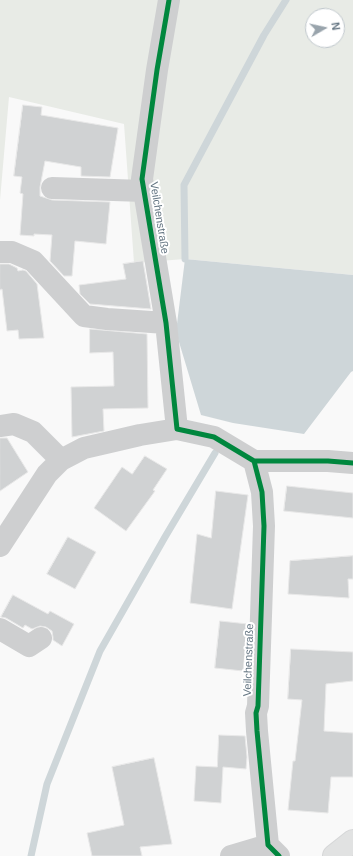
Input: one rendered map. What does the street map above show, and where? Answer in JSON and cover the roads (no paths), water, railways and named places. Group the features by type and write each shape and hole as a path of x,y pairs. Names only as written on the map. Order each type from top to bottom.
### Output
{"main road":[{"path":"334,856 353,841"}],"street":[{"name":"Veilchenstraße","path":"167,6 142,179 166,323 177,429"},
{"path":"52,188 144,191"},
{"path":"0,252 12,252 33,261 84,316 166,323"},
{"path":"0,426 14,424 33,432 61,460"},
{"path":"0,546 48,474 61,460 84,448 140,435 177,429 214,437 254,461 328,460 353,463"},
{"name":"Veilchenstraße","path":"254,461 262,492 264,526 258,706 256,714 274,851"},
{"path":"0,629 29,646 42,638"},
{"path":"230,856 274,851"}],"waterway":[{"path":"185,259 184,185 264,35 286,0"},
{"path":"31,856 47,784 100,651 215,453"}]}
